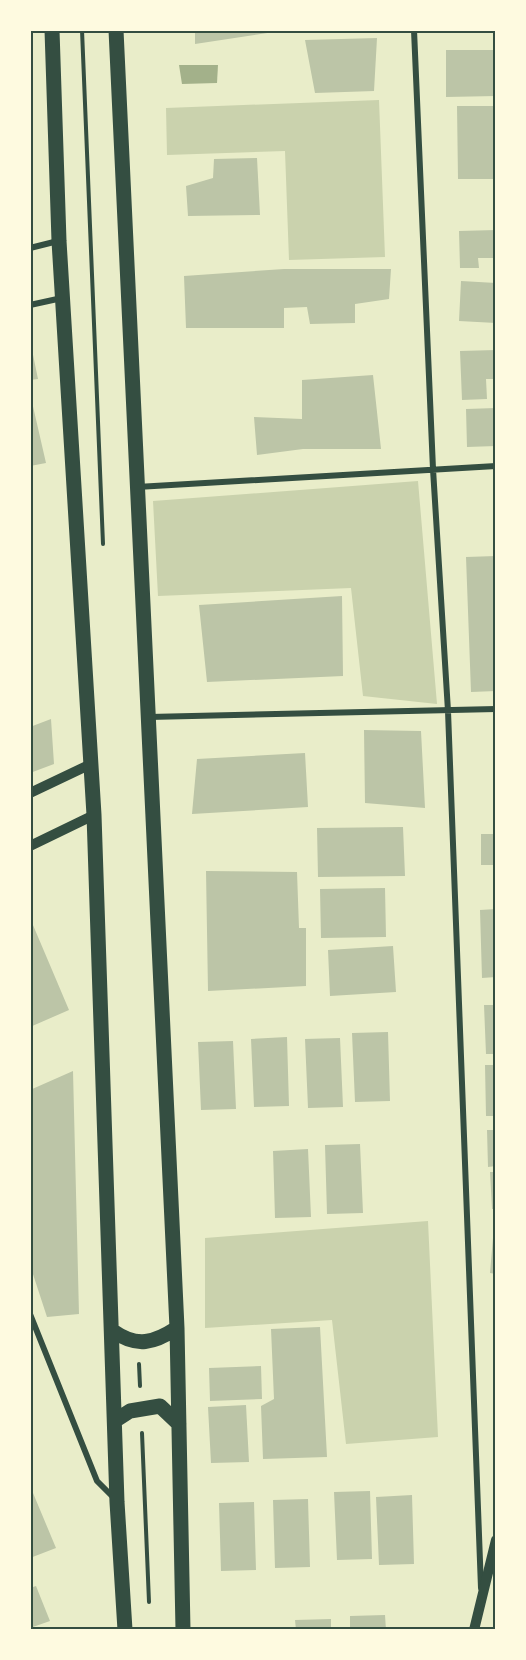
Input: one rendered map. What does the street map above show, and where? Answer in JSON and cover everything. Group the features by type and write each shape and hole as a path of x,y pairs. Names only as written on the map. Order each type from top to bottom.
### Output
{"main road":[{"path":"52,30 59,241 94,815 117,1502 125,1630"},
{"path":"117,30 136,487 177,1328 183,1630"},
{"path":"113,1331 124,1339 149,1342 158,1341 177,1328"},
{"path":"116,1420 130,1411 148,1406 160,1406 179,1424"}],"street":[{"path":"414,30 433,469 448,711 481,1599"},
{"path":"30,248 59,241"},
{"path":"30,305 63,297"},
{"path":"136,487 496,466"},
{"path":"149,717 496,710"},
{"path":"30,793 91,764"},
{"path":"30,846 94,815"},
{"path":"30,1314 97,1481 117,1502"},
{"path":"474,1630 496,1540"}],"shaded area":[{"path":"179,65 218,65 217,83 182,84"},
{"path":"379,100 385,257 289,260 285,151 167,155 166,108"},
{"path":"418,481 437,704 363,696 351,588 158,596 153,501"},
{"path":"428,1221 438,1437 346,1444 332,1320 205,1328 205,1238"}],"building":[{"path":"195,30 274,30 274,32 195,44"},
{"path":"377,38 374,91 315,93 305,40"},
{"path":"446,50 496,50 496,96 446,97"},
{"path":"457,106 496,106 496,179 458,179"},
{"path":"257,158 260,215 188,216 186,186 213,178 214,159"},
{"path":"496,230 496,258 478,258 479,268 460,268 459,231"},
{"path":"284,269 391,269 389,299 355,304 355,323 310,324 307,307 284,308 284,328 186,328 184,276"},
{"path":"461,281 496,283 496,323 459,321"},
{"path":"30,346 38,379 30,380"},
{"path":"496,350 496,379 486,379 487,399 462,400 460,351"},
{"path":"373,375 381,449 303,449 257,455 254,417 302,419 302,380"},
{"path":"30,402 32,402 46,463 30,466"},
{"path":"496,408 496,446 467,447 466,409"},
{"path":"496,556 496,691 471,692 466,557"},
{"path":"342,596 343,676 207,682 199,605"},
{"path":"51,719 54,764 30,773 30,727"},
{"path":"364,730 421,731 425,808 365,803"},
{"path":"305,753 308,807 192,814 197,759"},
{"path":"403,827 405,876 318,877 317,828"},
{"path":"481,834 496,834 496,865 481,865"},
{"path":"206,871 297,872 299,928 306,928 306,986 208,991"},
{"path":"385,888 386,937 321,938 320,889"},
{"path":"496,909 496,977 482,978 480,910"},
{"path":"30,918 69,1010 30,1027"},
{"path":"393,946 396,992 330,996 328,950"},
{"path":"484,1005 496,1005 496,1054 486,1054"},
{"path":"388,1032 390,1101 355,1102 352,1033"},
{"path":"287,1037 289,1106 254,1107 251,1039"},
{"path":"340,1038 343,1107 308,1108 305,1039"},
{"path":"233,1041 236,1109 201,1110 198,1042"},
{"path":"485,1065 496,1065 496,1116 486,1116"},
{"path":"73,1071 79,1314 47,1317 30,1265 30,1090"},
{"path":"487,1130 496,1130 496,1166 488,1167"},
{"path":"360,1144 363,1213 327,1214 325,1145"},
{"path":"308,1149 311,1217 275,1218 273,1151"},
{"path":"490,1172 496,1172 496,1209 492,1209"},
{"path":"494,1226 496,1226 496,1274 490,1273"},
{"path":"320,1327 327,1457 263,1459 261,1406 274,1399 271,1329"},
{"path":"261,1366 262,1399 210,1401 209,1368"},
{"path":"246,1405 249,1462 211,1463 208,1407"},
{"path":"370,1491 372,1559 337,1560 334,1492"},
{"path":"33,1493 56,1548 30,1558 30,1494"},
{"path":"412,1495 414,1564 379,1565 376,1497"},
{"path":"308,1499 310,1567 275,1568 273,1500"},
{"path":"254,1502 256,1570 221,1571 219,1503"},
{"path":"36,1586 50,1621 30,1628 30,1588"},
{"path":"385,1615 386,1630 350,1630 350,1616"},
{"path":"331,1619 331,1630 296,1630 295,1620"}]}
